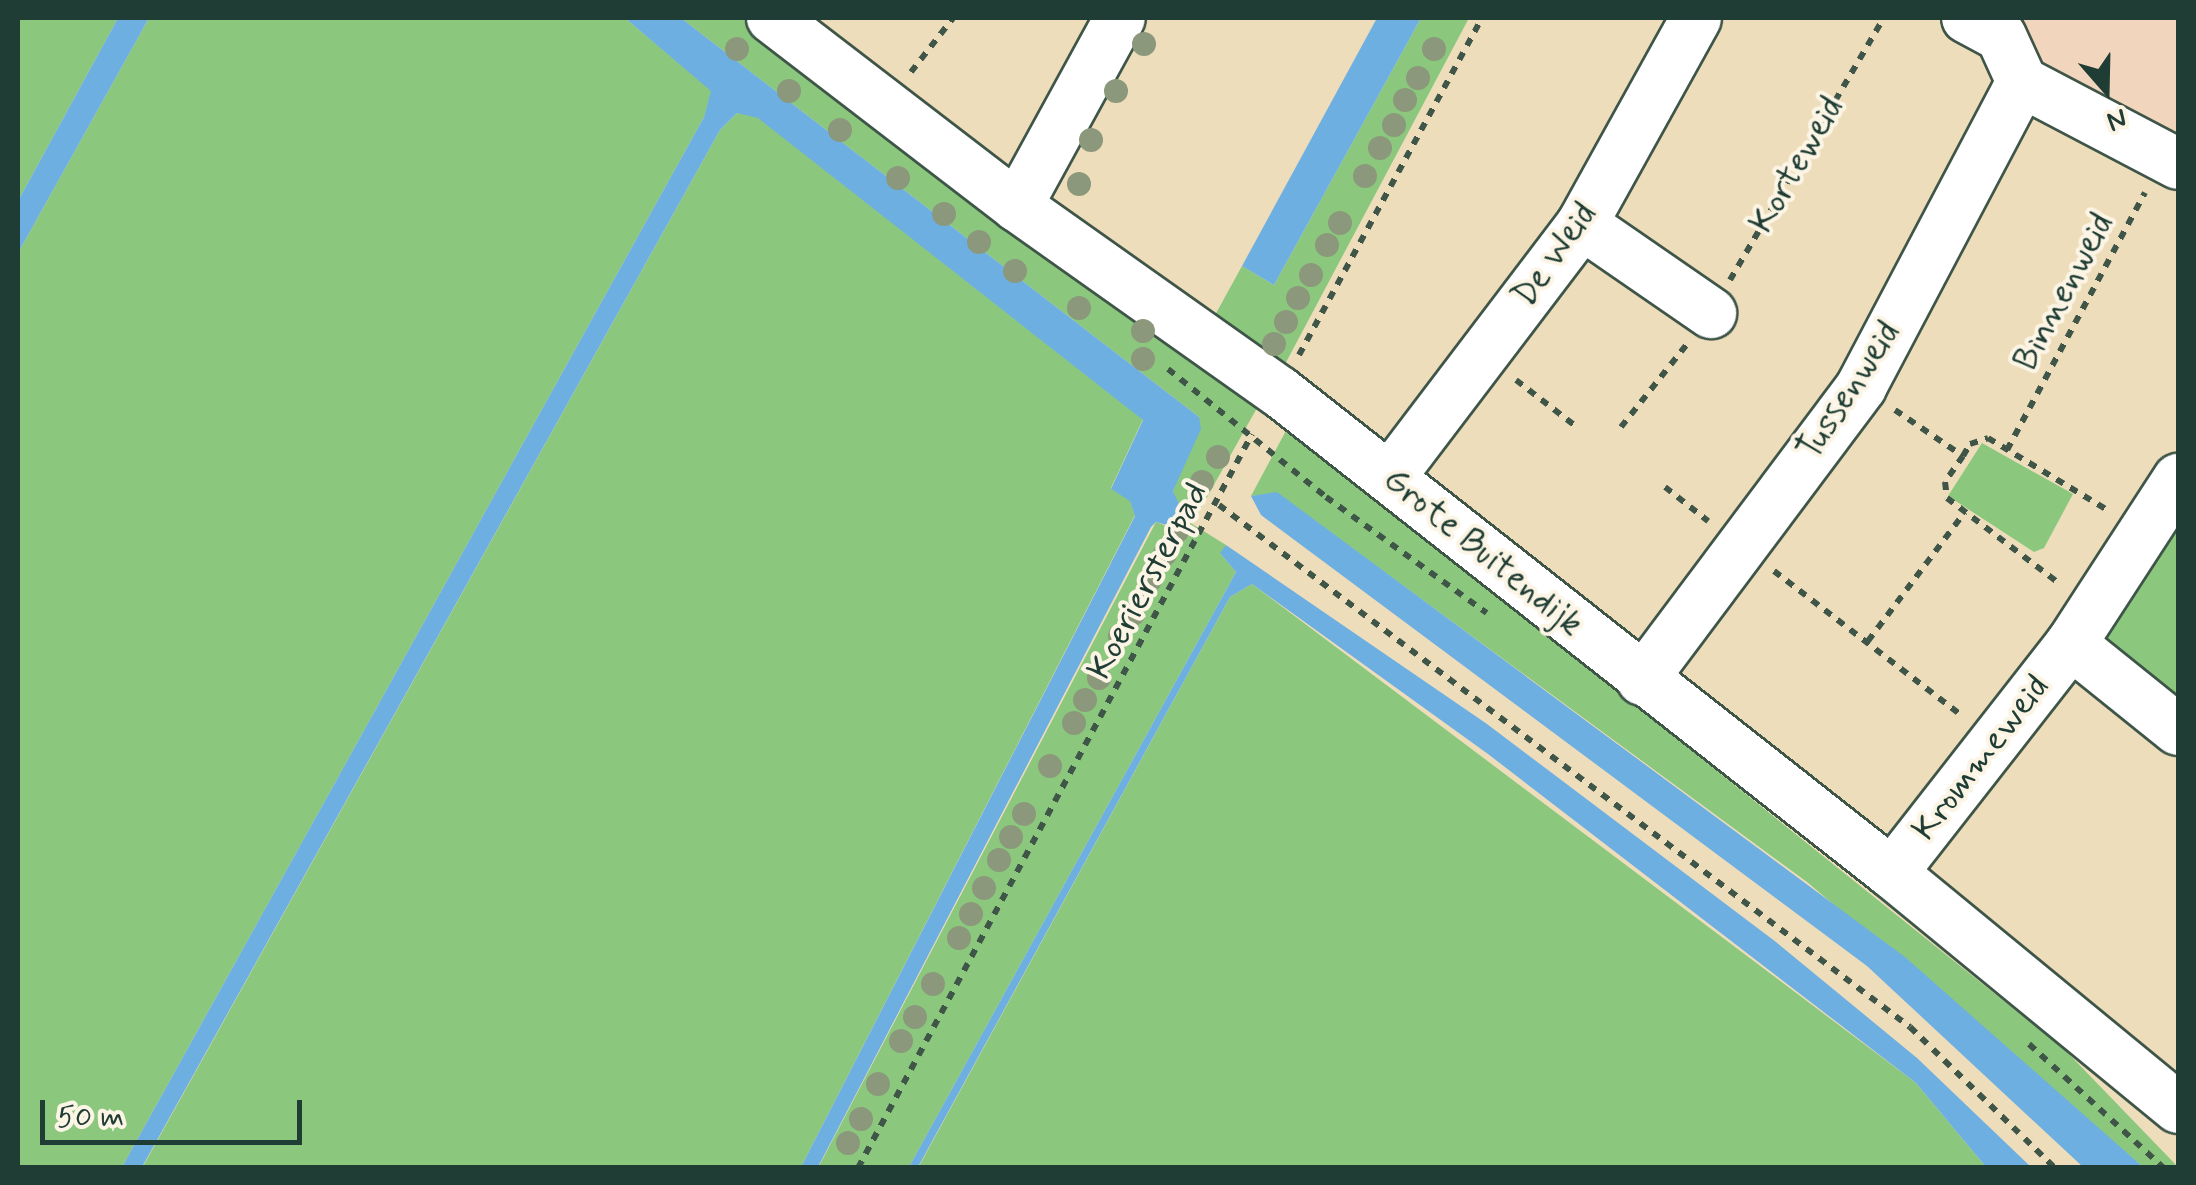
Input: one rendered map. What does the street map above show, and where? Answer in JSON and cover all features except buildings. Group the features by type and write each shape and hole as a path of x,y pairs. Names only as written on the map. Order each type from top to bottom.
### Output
{"street":[{"name":"Grote Buitendijk","path":"772,18 1017,206 1280,392 1390,477 1642,680 1892,873 2178,1108"},
{"path":"1017,206 1120,18"},
{"name":"De Weid","path":"1390,477 1582,224 1696,18"},
{"path":"1967,18 2000,36 2022,82 2171,161"},
{"name":"Tussenweid","path":"1642,680 1860,387 2022,82"},
{"path":"1582,224 1711,313"},
{"name":"Krommeweid","path":"1892,873 2082,627 2177,487"},
{"name":"Krommeweid","path":"2082,627 2178,730"}],"path":[{"path":"887,104 953,18"},
{"name":"Koeriersterpad","path":"858,1168 1218,505 1252,434 1280,392 1482,18"},
{"name":"Korteweid","path":"1622,427 1711,313 1884,18"},
{"name":"Binnenweid","path":"2008,450 2171,161"},
{"path":"1482,354 1574,425"},
{"path":"1860,387 1963,456"},
{"path":"1252,434 1326,497 1492,617"},
{"path":"2082,627 1947,498 1945,482 1970,444 1988,438 2144,532"},
{"path":"1665,488 1994,742"},
{"path":"1218,505 1910,1027 2055,1168"},
{"path":"1868,641 1965,512"},
{"path":"2026,1041 2164,1168"}],"shaded area":[{"path":"2014,18 2178,18 2178,140 2031,66"}],"green space":[{"path":"18,18 118,18 18,201"},
{"path":"149,18 625,18 712,91 704,117 122,1167 18,1168 18,253"},
{"path":"681,18 744,18 1257,408 1197,515 1175,501 1173,491 1199,417"},
{"path":"1421,18 1469,18 1283,368 1214,317 1242,266 1274,285"},
{"path":"738,112 758,117 1143,419 1111,488 1130,500 1135,515 801,1167 142,1168 720,130"},
{"path":"1288,427 2065,1050 2178,1167 2143,1167 1807,882 1277,493 1251,496"},
{"path":"1982,443 2073,494 2044,548 2034,552 1948,496"},
{"path":"2178,517 2178,710 2095,649"},
{"path":"1156,522 1182,532 1189,522 1226,545 1221,554 1236,572 909,1167 818,1168"},
{"path":"1252,584 1916,1083 1986,1167 918,1168 1230,597"}],"water":[{"path":"118,18 149,18 18,253 18,201"},
{"path":"625,18 681,18 1199,417 1201,429 1173,491 1185,517 1173,527 1156,522 1151,527 818,1167 801,1167 1135,516 1130,501 1111,489 1143,420 758,118 737,113 720,130 142,1167 122,1167 704,117 711,91"},
{"path":"1377,18 1421,18 1274,285 1242,266"},
{"path":"1277,492 1905,957 2143,1167 2083,1167 1867,966 1261,515 1251,496"},
{"path":"1226,545 1487,724 1776,942 1917,1058 2031,1167 1986,1167 1916,1083 1488,754 1252,584 1230,597 918,1167 909,1167 1236,572 1220,553"}]}
